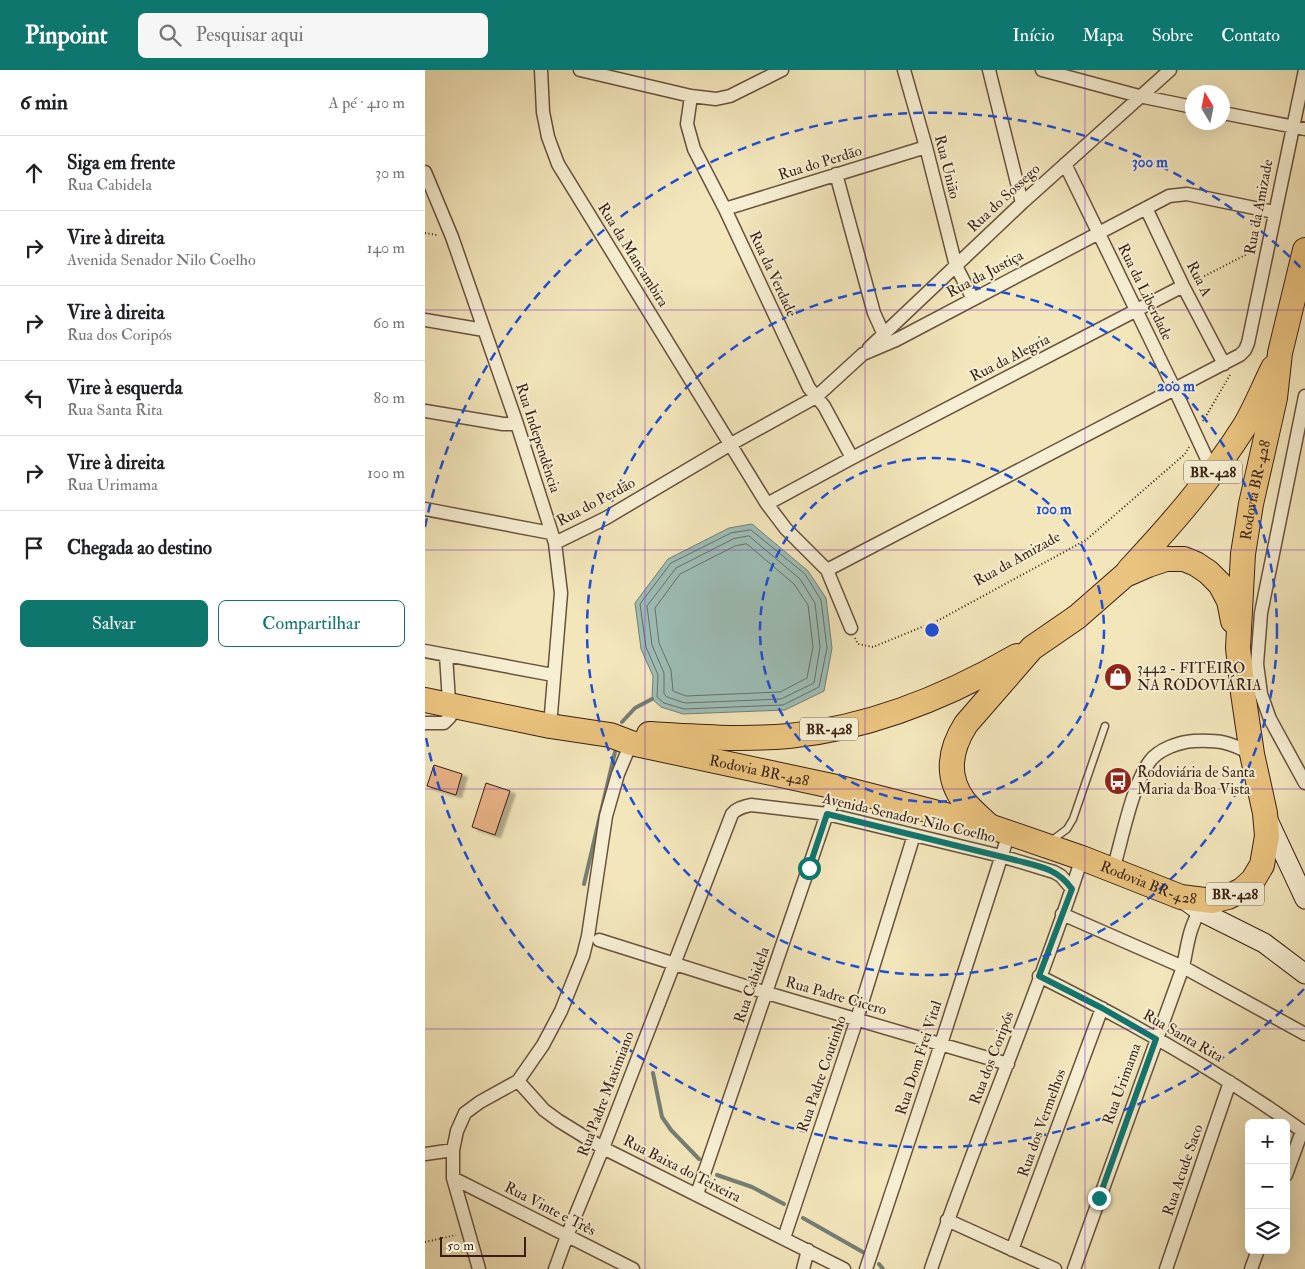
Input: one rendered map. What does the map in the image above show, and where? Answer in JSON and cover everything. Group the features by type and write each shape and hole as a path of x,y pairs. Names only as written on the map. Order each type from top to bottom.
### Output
{"highway":[{"name":"Rodovia BR-428","path":"425,700 620,739 841,788 999,829 1082,858 1181,898 1212,901 1228,897 1241,890 1253,880 1261,865 1267,836 1265,813 1252,754 1238,648 1243,554 1251,504 1275,398 1280,353 1305,250"},
{"name":"Rodovia BR-428","path":"1125,575 1174,522 1213,472 1245,426 1280,353"},
{"path":"1125,575 1166,559 1183,559 1196,564 1208,572 1220,584 1229,601 1238,648"},
{"name":"BR-428","path":"1032,648 1077,616 1125,575"},
{"name":"Rodovia BR-428","path":"620,739 639,734 719,738 790,736 850,726 917,705 988,672 1032,648"},
{"path":"999,829 963,800 952,771 952,755 958,737 966,724 1032,648"}],"main road":[{"path":"1265,813 1305,899"},
{"path":"1181,898 1200,911 1264,943 1305,974"}],"street":[{"name":"Rua da Mancambira","path":"541,70 543,112 558,164 767,504 786,529 827,570"},
{"path":"581,70 691,96 715,99 730,96 782,70"},
{"name":"Rua União","path":"904,70 926,147 956,266 973,299"},
{"path":"989,70 1022,203"},
{"path":"1042,70 1139,96 1185,105"},
{"name":"Rua do Sossego","path":"863,354 1022,203 1170,70"},
{"name":"Rua da Amizade","path":"827,570 1175,390 1227,370 1248,344 1274,212 1299,128 1305,70"},
{"name":"Rua da Verdade","path":"691,96 687,124 690,137 809,388 824,406 852,458"},
{"path":"1230,113 1299,128"},
{"name":"Rua do Perdão","path":"725,209 926,147"},
{"name":"Rua da Liberdade","path":"1065,164 1213,472"},
{"name":"Rua Independência","path":"425,172 452,237 517,424 553,538 561,593 550,726"},
{"path":"836,174 874,313 884,335"},
{"name":"Rua da Justiça","path":"731,444 816,397 863,354 896,340 1169,196 1187,194 1274,212"},
{"name":"Rua A","path":"1146,208 1183,286 1227,370"},
{"name":"Rua da Alegria","path":"767,504 1183,286"},
{"path":"425,320 484,330"},
{"path":"1305,398 1261,613 1257,664 1261,694 1270,719 1305,783"},
{"path":"425,411 503,424 517,424"},
{"name":"Rua do Perdão","path":"553,538 606,518 731,444"},
{"path":"425,509 553,538"},
{"path":"827,570 851,628"},
{"path":"425,651 553,676"},
{"path":"425,723 438,724 448,720 450,717 446,655"},
{"path":"479,1269 453,1178 453,1150 457,1131 465,1113 480,1102 518,1081 543,1044 561,1011 583,956 593,915 601,844 606,816 618,774 620,739"},
{"path":"1113,870 1138,781 1151,760 1166,749 1185,742 1210,740 1230,742 1252,754"},
{"name":"Rua Cabidela","path":"697,1194 827,814 841,788"},
{"name":"Avenida Senador Nilo Coelho","path":"732,814 740,807 751,805 827,814 1001,856 1054,872 1061,876 1072,889"},
{"name":"Rua Padre Maximiano","path":"555,1269 732,814"},
{"name":"Rua Dom Frei Vital","path":"866,1269 1001,856 999,829"},
{"name":"Rua Padre Coutinho","path":"784,1238 857,1019 914,835"},
{"name":"Rua dos Coripós","path":"931,1269 947,1220 1008,1064 1082,858"},
{"name":"Rua Urimama","path":"1074,1269 1183,967 1195,918 1200,911"},
{"path":"1062,914 1183,967 1305,1034"},
{"name":"Rua Padre Cicero","path":"599,940 767,993 1008,1064"},
{"name":"Rua Santa Rita","path":"1039,976 1102,1008 1230,1082 1304,1132"},
{"name":"Rua dos Vermelhos","path":"1012,1250 1102,1008"},
{"name":"Rua Baixa do Teixeira","path":"518,1081 544,1110 603,1148 844,1269"},
{"name":"Rua Acude Saco","path":"1167,1269 1230,1082"},
{"path":"1290,1165 1304,1132"},
{"path":"425,1154 453,1150"},
{"name":"Rua Vinte e Três","path":"453,1178 633,1269"},
{"path":"947,1220 1055,1269"},
{"path":"803,1269 809,1250"},
{"path":"1251,1269 1257,1254"}],"lane":[{"path":"1043,845 1058,837 1073,820 1105,726"}],"path":[{"path":"1183,286 1269,243"},
{"name":"Rua da Amizade","path":"851,628 858,644 873,648 939,620 1086,540 1185,454 1227,370"},
{"path":"425,1242 469,1233"}],"water":[{"path":"752,524 808,571 826,598 832,648 824,691 785,710 683,714 661,707 652,699 653,676 641,649 635,603 668,559 729,528"}],"building":[{"path":"434,765 462,774 456,795 427,786"},
{"path":"486,783 510,791 495,835 472,827"}],"waterway":[{"path":"622,722 635,708 652,699"},
{"path":"584,884 615,752"},
{"path":"653,1073 662,1117 671,1130 699,1159"},
{"path":"717,1175 752,1187 784,1204"},
{"path":"803,1218 868,1255"},
{"path":"879,1264 883,1269"}],"place":[{"name":"3442 - FITEIRO NA RODOVIÁRIA","path":"1118,677"},
{"name":"Rodoviária de Santa Maria da Boa Vista","path":"1118,781"}],"route":[{"path":"809,868 827,814 1044,868 1067,881 1072,889 1039,976 1102,1008 1156,1039 1099,1198"}]}
